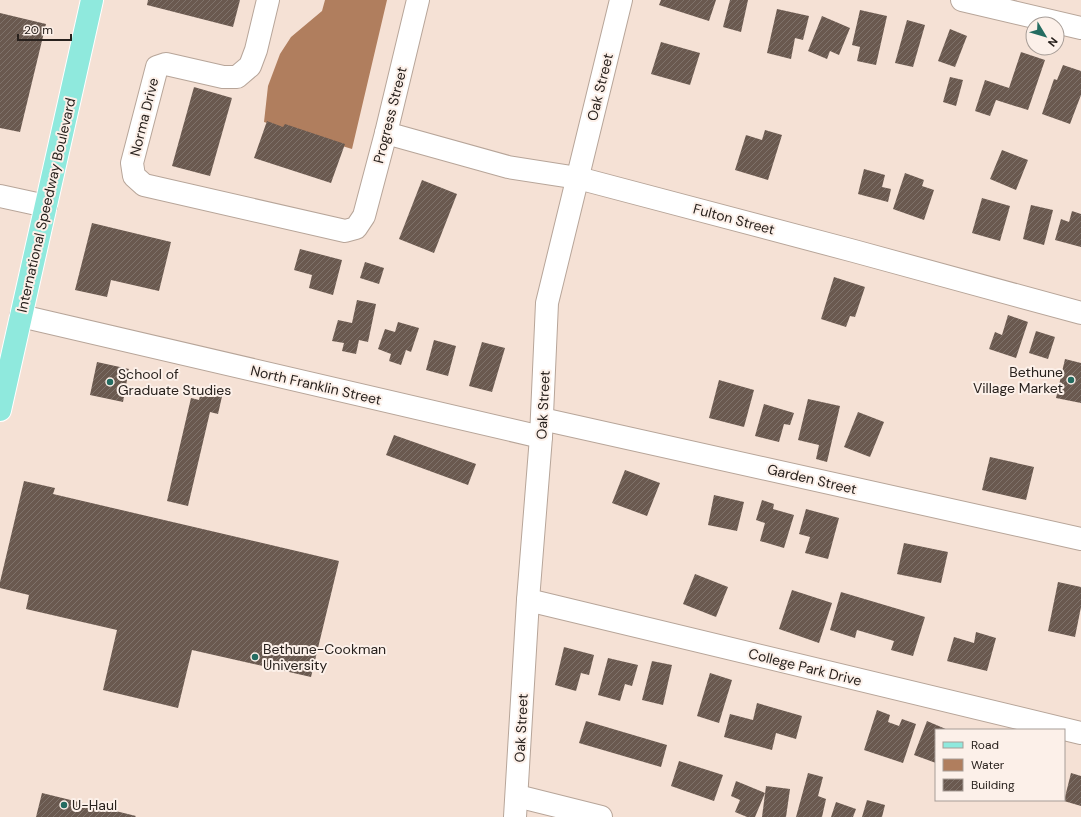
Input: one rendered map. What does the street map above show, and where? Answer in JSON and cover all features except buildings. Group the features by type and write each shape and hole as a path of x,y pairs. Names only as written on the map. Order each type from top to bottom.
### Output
{"main road":[{"name":"International Speedway Boulevard","path":"0,410 92,0"}],"street":[{"name":"Norma Drive","path":"268,0 256,50 250,66 237,77 223,77 166,64 157,66 132,163 134,176 144,185 345,231 356,228"},
{"name":"Progress Street","path":"356,228 364,216 386,133 418,0"},
{"name":"Oak Street","path":"516,807 528,600 542,428 547,303 621,0"},
{"path":"962,0 1081,28"},
{"name":"Fulton Street","path":"386,133 508,166 578,178 1081,313"},
{"path":"0,196 46,206"},
{"name":"North Franklin Street","path":"21,316 542,428"},
{"name":"Garden Street","path":"542,428 1081,539"},
{"name":"College Park Drive","path":"528,600 1060,729"},
{"name":"College Park Drive","path":"1065,730 1081,734"},
{"path":"516,807 601,817"}],"water":[{"path":"325,0 387,0 352,149 264,122 268,86 280,54 291,37 322,11"}],"place":[{"name":"Bethune Village Market","path":"1071,380"},
{"name":"School of Graduate Studies","path":"110,382"},
{"name":"Bethune-Cookman University","path":"255,657"},
{"name":"U-Haul","path":"64,805"}]}
